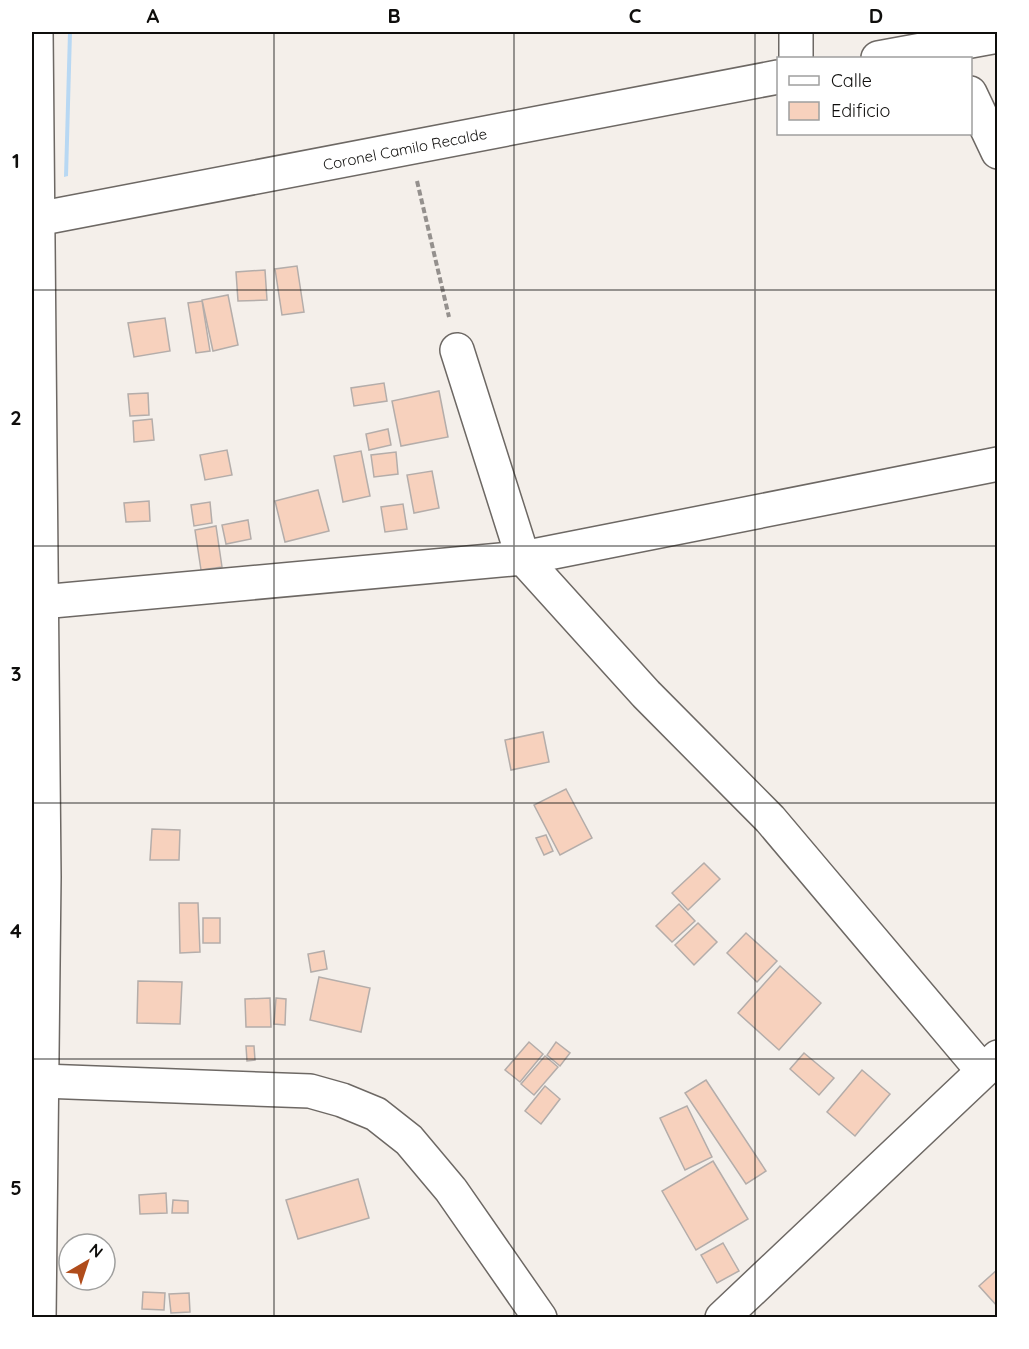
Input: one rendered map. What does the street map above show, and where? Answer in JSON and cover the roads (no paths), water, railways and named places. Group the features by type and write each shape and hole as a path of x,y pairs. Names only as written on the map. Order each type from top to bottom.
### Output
{"street":[{"path":"36,32 34,219 41,602 38,877 42,1081 39,1317"},
{"path":"796,32 796,57"},
{"path":"890,57 951,52 998,36"},
{"name":"Coronel Camilo Recalde","path":"34,219 777,77"},
{"path":"972,97 998,152"},
{"path":"457,350 523,558 646,694 770,819 990,1064 722,1317"},
{"path":"41,602 523,558 998,464"},
{"path":"42,1081 310,1091 342,1100 376,1114 409,1140 451,1190 540,1317"}],"water":[{"path":"68,32 72,32 68,176 64,177"}]}
